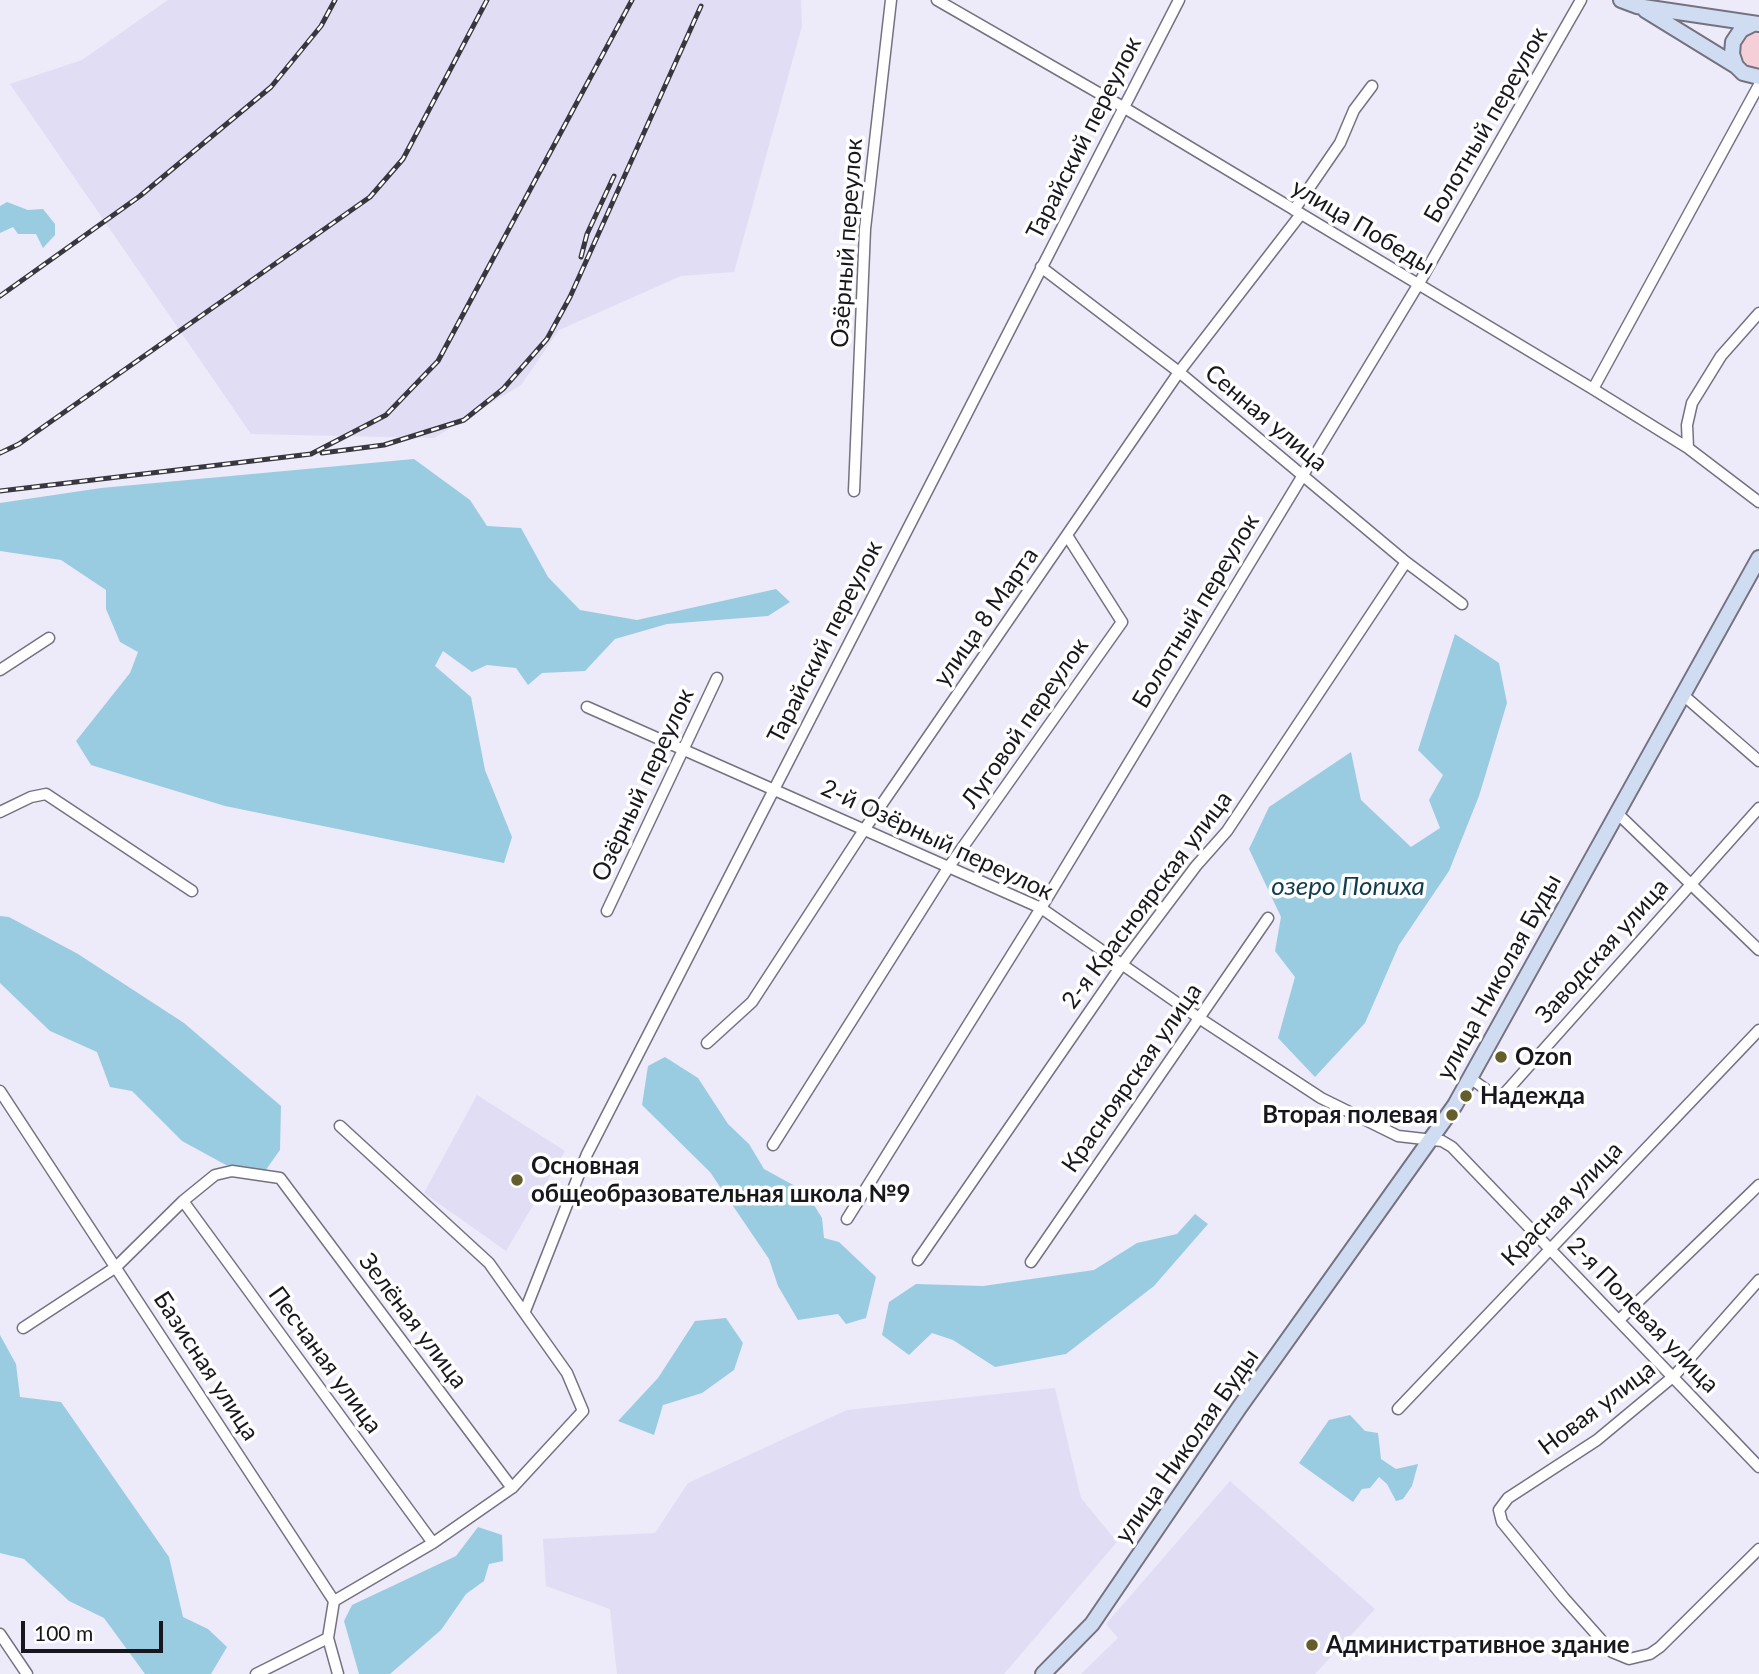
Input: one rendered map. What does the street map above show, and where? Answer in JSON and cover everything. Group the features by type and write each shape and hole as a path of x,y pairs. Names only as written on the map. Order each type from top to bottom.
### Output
{"street":[{"name":"Озёрный переулок","path":"855,491 864,229 891,0"},
{"name":"улица Победы","path":"937,0 1123,107 1593,389 1688,448 1759,502"},
{"name":"Тарайский переулок","path":"525,1311 587,1154 1179,0"},
{"name":"Болотный переулок","path":"846,1219 1041,908 1418,285 1581,0"},
{"path":"1621,0 1756,24"},
{"path":"1638,3 1744,73 1759,77"},
{"path":"1736,66 1732,54 1733,42 1741,30 1756,24"},
{"path":"1593,389 1759,85"},
{"name":"улица 8 Марта","path":"707,1043 752,1002 864,830 1180,372 1298,212 1340,143 1354,110 1372,86"},
{"name":"Сенная улица","path":"1041,267 1180,372 1406,562 1462,604"},
{"path":"1688,448 1687,425 1692,403 1721,356 1759,313"},
{"name":"Луговой переулок","path":"773,1145 948,868 1122,622 1068,537"},
{"name":"улица Николая Буды","path":"1046,1671 1093,1624 1239,1408 1433,1138 1470,1078 1759,558"},
{"name":"2-я Красноярская улица","path":"918,1260 1123,963 1196,866 1227,831 1406,562"},
{"path":"1,667 49,638"},
{"name":"Озёрный переулок","path":"607,911 716,678"},
{"path":"1682,694 1759,761"},
{"name":"2-й Озёрный переулок","path":"587,707 1041,908 1199,1018 1321,1098 1398,1136 1433,1138"},
{"path":"0,812 30,797 46,794 192,891"},
{"name":"Заводская улица","path":"1470,1078 1495,1096 1504,1094 1759,808"},
{"path":"1616,812 1759,950"},
{"name":"Красноярская улица","path":"1031,1262 1268,918"},
{"name":"Красная улица","path":"1398,1409 1759,1030"},
{"name":"Базисная улица","path":"0,1091 334,1601"},
{"path":"338,1674 328,1638 334,1601 433,1543 512,1488 583,1411 567,1373 489,1263 340,1126"},
{"name":"2-я Полевая улица","path":"1433,1138 1452,1147 1759,1467"},
{"name":"Зелёная улица","path":"183,1201 223,1172 280,1178 512,1488"},
{"path":"1619,1320 1759,1185"},
{"path":"23,1328 116,1267 183,1201"},
{"name":"Песчаная улица","path":"183,1201 433,1543"},
{"name":"Новая улица","path":"1759,1280 1674,1376 1597,1440 1508,1498 1499,1510 1502,1522 1612,1652 1629,1659 1650,1654 1660,1647 1759,1549"},
{"path":"0,1634 27,1674"},
{"path":"256,1674 328,1638"}],"shaded area":[{"path":"168,0 801,0 802,26 734,272 681,276 559,330 521,385 434,438 251,434 10,84 82,60"},
{"path":"1759,30 1759,71 1745,65 1739,48 1744,36"},
{"path":"477,1095 565,1151 506,1251 424,1193"},
{"path":"1055,1388 1081,1498 1117,1542 1004,1674 617,1674 610,1609 546,1586 543,1539 655,1533 688,1483 847,1410"},
{"path":"1230,1481 1375,1609 1315,1674 1081,1674 1118,1638 1106,1624"}],"water":[{"path":"7,202 28,210 43,209 55,224 55,235 43,248 36,234 18,234 13,227 0,233 0,206"},
{"path":"414,459 470,500 487,526 521,528 548,577 580,610 637,620 776,589 790,602 768,616 667,624 615,639 585,671 542,673 528,685 516,668 487,665 472,672 443,651 435,666 471,697 485,770 512,837 504,863 225,806 91,765 76,741 130,673 138,652 120,642 106,609 106,590 61,560 0,551 0,503 101,488"},
{"name":"озеро Попиха","path":"1455,634 1499,663 1507,703 1479,796 1449,871 1399,945 1365,1023 1315,1077 1278,1038 1295,977 1275,951 1281,917 1249,849 1269,807 1351,752 1361,800 1411,847 1440,828 1429,800 1443,775 1418,750"},
{"path":"0,916 9,917 78,954 184,1023 281,1106 280,1150 265,1171 226,1165 182,1141 132,1091 110,1087 97,1052 50,1031 0,983"},
{"path":"665,1057 698,1078 728,1124 749,1144 764,1169 806,1192 822,1218 824,1238 839,1242 876,1277 866,1318 846,1324 838,1314 798,1320 778,1286 769,1259 710,1172 642,1105 648,1066"},
{"path":"1195,1214 1208,1224 1154,1286 1066,1354 995,1367 953,1340 932,1333 909,1355 882,1335 889,1302 916,1284 983,1286 1094,1270 1137,1243 1177,1234"},
{"path":"726,1318 743,1343 734,1370 702,1393 663,1405 654,1435 618,1421 658,1378 695,1321"},
{"path":"0,1335 16,1364 20,1397 61,1402 169,1557 183,1617 208,1629 227,1647 211,1674 145,1674 104,1618 69,1601 24,1559 0,1553"},
{"path":"1350,1415 1365,1431 1378,1433 1381,1459 1396,1469 1418,1464 1412,1486 1403,1499 1396,1501 1387,1484 1379,1477 1370,1488 1362,1489 1353,1502 1299,1463 1329,1420"},
{"path":"478,1527 502,1535 503,1561 489,1564 484,1581 466,1594 441,1630 390,1674 359,1674 344,1621 352,1605 456,1556"}],"railway":[{"path":"0,296 140,196 271,87 321,26 335,0"},
{"path":"0,453 19,444 370,197 403,159 487,0"},
{"path":"0,491 311,454 386,415 438,361 632,0"},
{"path":"322,453 384,445 464,420 503,389 547,339 570,297 701,6"},
{"path":"581,257 587,234 614,176"}],"place":[{"name":"Ozon","path":"1501,1057"},
{"name":"Надежда","path":"1466,1096"},
{"name":"Вторая полевая","path":"1452,1115"},
{"name":"Основная общеобразовательная школа №9","path":"517,1180"},
{"name":"Административное здание","path":"1312,1645"}]}
